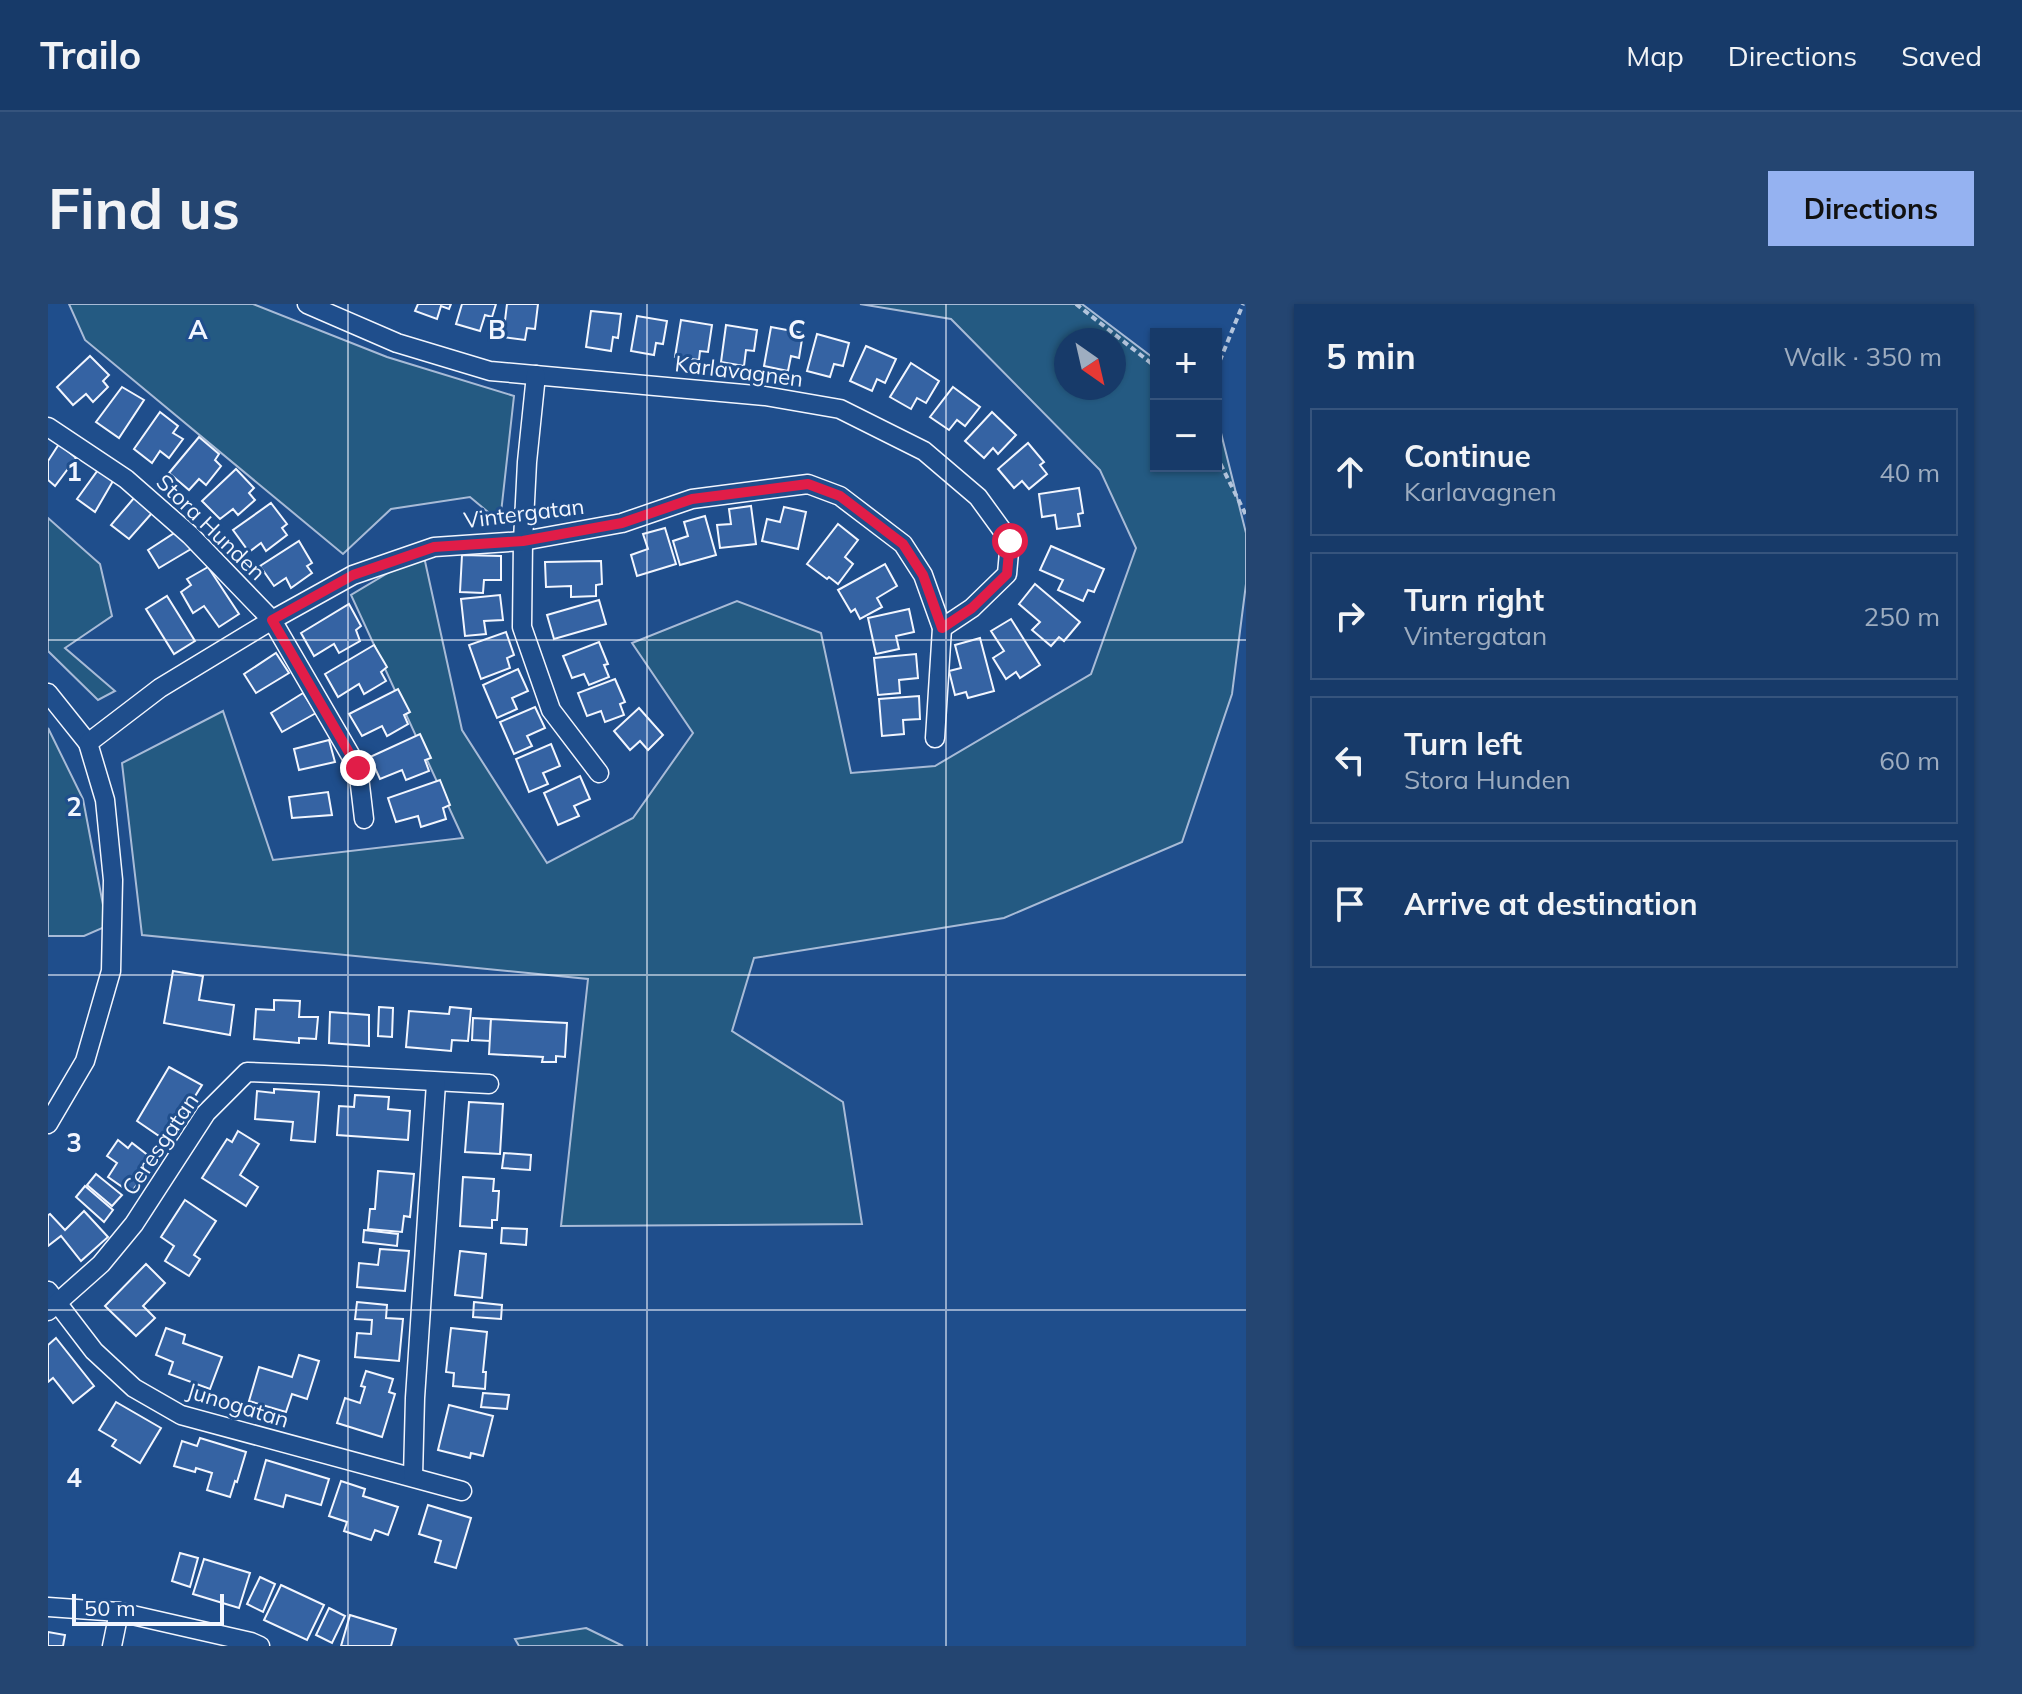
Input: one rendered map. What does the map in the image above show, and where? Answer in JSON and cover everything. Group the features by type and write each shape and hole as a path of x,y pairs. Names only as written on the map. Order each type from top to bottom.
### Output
{"street":[{"name":"Karlavagnen","path":"307,304 397,343 490,371 765,396 840,409 924,451 978,497 1010,541 1007,574 972,608 942,628"},
{"path":"536,375 527,462 522,627 551,710 599,773"},
{"name":"Stora Hunden","path":"48,427 126,479 190,535 272,620 358,768 364,819"},
{"name":"Vintergatan","path":"88,743 160,688 353,575 434,547 523,541 622,523 692,499 808,484 840,496 903,544 923,575 942,628"},
{"path":"935,738 942,628"},
{"path":"48,693 88,743 105,800 113,880 111,971 85,1061 48,1124"},
{"name":"Ceresgatan","path":"51,1301 101,1264 134,1224 206,1113 247,1072 489,1084"},
{"path":"413,1476 415,1398 436,1083"},
{"name":"Junogatan","path":"51,1301 94,1351 134,1388 181,1415 462,1491"},
{"path":"48,1607 119,1612 260,1646"},
{"path":"112,1646 119,1612"}],"path":[{"path":"1076,304 1150,362"},
{"path":"1222,355 1243,304"},
{"path":"1222,467 1246,515"}],"shaded area":[{"path":"69,304 253,304 387,357 514,396 500,522 470,497 391,509 343,554 85,340"},
{"path":"860,304 1082,304 1114,328 1054,328 1054,400 1126,400 1126,337 1150,355 1150,472 1222,472 1222,437 1246,533 1246,584 1232,694 1182,842 1004,918 754,958 732,1031 843,1102 862,1224 561,1226 588,979 142,935 122,763 223,711 273,860 463,838 351,595 423,552 462,730 547,863 633,818 693,733 632,643 737,601 821,633 851,773 935,766 1091,674 1136,548 1100,470 951,319"},
{"path":"48,518 100,564 112,616 65,648 115,691 98,700 48,651"},
{"path":"48,728 83,799 107,926 84,936 48,936"},
{"path":"586,1628 623,1646 519,1646 515,1639"}],"building":[{"path":"418,304 451,304 449,309 441,306 437,319 415,311"},
{"path":"462,304 496,304 492,317 485,315 480,331 456,324"},
{"path":"507,304 538,304 535,329 527,328 525,340 503,337"},
{"path":"591,311 621,314 618,338 613,337 611,351 586,347"},
{"path":"637,316 667,321 663,344 656,343 654,355 631,351"},
{"path":"681,320 712,325 708,352 700,351 699,360 675,357"},
{"path":"726,325 757,330 754,351 746,350 744,366 721,362"},
{"path":"771,327 803,333 799,358 791,356 788,371 764,366"},
{"path":"817,334 849,343 843,366 834,364 830,377 807,371"},
{"path":"866,346 896,359 885,383 877,379 872,391 850,381"},
{"path":"90,356 109,375 103,381 108,387 93,402 86,394 73,405 57,387"},
{"path":"911,363 939,381 926,403 917,398 911,409 890,397"},
{"path":"122,387 144,400 119,438 96,422"},
{"path":"953,387 980,407 965,426 957,420 949,430 930,417"},
{"path":"160,412 178,426 173,433 183,439 169,458 160,451 152,463 134,449"},
{"path":"992,412 1016,435 998,454 993,448 984,458 965,441"},
{"path":"199,437 219,454 215,460 221,466 206,485 199,479 189,490 169,473"},
{"path":"1028,443 1044,462 1040,465 1047,474 1029,489 1022,481 1014,488 998,469"},
{"path":"59,444 76,458 55,486 48,480 48,461"},
{"path":"236,469 254,488 249,493 255,500 238,515 233,509 220,519 202,501"},
{"path":"98,470 113,481 95,512 77,499"},
{"path":"1079,488 1083,513 1078,514 1080,526 1057,529 1055,515 1042,517 1039,494"},
{"path":"134,498 152,513 129,539 111,525"},
{"path":"271,503 287,524 282,528 287,535 266,551 261,543 249,552 233,530"},
{"path":"751,506 756,544 720,548 717,525 731,524 729,509"},
{"path":"784,507 806,512 798,549 762,541 767,519 780,522"},
{"path":"705,516 716,555 680,565 673,541 688,536 684,522"},
{"path":"838,524 858,540 845,557 853,564 838,584 807,564"},
{"path":"665,528 676,564 637,576 631,555 648,549 643,534"},
{"path":"179,530 191,549 159,568 148,550"},
{"path":"299,541 312,563 307,566 312,573 291,588 286,578 274,586 260,566"},
{"path":"1051,546 1104,569 1094,592 1088,590 1083,601 1058,590 1063,580 1040,570"},
{"path":"462,555 501,556 501,580 484,580 483,593 460,592"},
{"path":"601,561 602,584 596,585 596,596 571,597 571,586 546,587 545,562"},
{"path":"885,564 897,586 877,598 882,607 860,619 855,609 851,612 838,590"},
{"path":"208,567 239,614 219,627 204,606 193,613 181,592 191,585 187,579"},
{"path":"1035,584 1080,622 1064,641 1059,637 1051,646 1032,630 1040,622 1019,604"},
{"path":"500,595 503,620 484,621 486,634 465,636 461,599"},
{"path":"167,596 195,641 174,654 146,609"},
{"path":"599,600 606,624 554,639 547,615"},
{"path":"349,604 361,626 356,630 360,641 339,653 334,644 314,656 301,633"},
{"path":"909,609 914,632 896,636 899,649 876,654 868,618"},
{"path":"1011,619 1040,665 1020,678 1016,672 1006,679 993,658 1004,651 991,631"},
{"path":"506,632 514,655 507,658 510,668 481,679 469,645"},
{"path":"980,638 994,691 968,698 966,692 955,695 949,671 961,668 955,645"},
{"path":"599,642 608,664 604,665 609,677 589,685 584,674 572,678 563,656"},
{"path":"374,645 387,667 381,672 386,681 364,694 359,684 338,697 325,674"},
{"path":"276,653 289,673 256,693 244,674"},
{"path":"916,654 918,678 899,680 900,693 878,695 874,658"},
{"path":"518,669 528,691 512,698 517,709 497,718 483,685"},
{"path":"615,679 625,702 620,704 624,715 605,722 601,711 587,716 578,693"},
{"path":"398,689 410,712 404,715 408,724 387,736 382,726 362,736 349,714"},
{"path":"303,693 316,713 282,732 271,713"},
{"path":"919,696 920,719 903,720 904,734 882,736 879,699"},
{"path":"535,707 545,728 527,736 532,746 514,754 500,722"},
{"path":"639,708 663,735 648,750 640,741 630,750 614,731"},
{"path":"420,734 431,758 425,760 429,771 406,780 402,770 380,779 370,757"},
{"path":"329,740 335,762 299,770 294,749"},
{"path":"551,744 560,766 543,773 548,784 529,792 516,759"},
{"path":"580,776 590,799 574,806 579,816 558,825 544,793"},
{"path":"440,780 450,805 443,808 446,819 421,827 418,816 396,822 388,798"},
{"path":"328,792 332,815 292,818 289,797"},
{"path":"173,971 203,976 199,1000 234,1005 230,1035 164,1023"},
{"path":"274,1000 300,1001 299,1017 318,1017 316,1039 299,1038 299,1043 254,1039 256,1009 274,1010"},
{"path":"379,1007 393,1008 392,1037 378,1036"},
{"path":"450,1007 471,1009 468,1041 452,1040 451,1051 406,1047 409,1011 449,1014"},
{"path":"330,1012 369,1015 369,1046 329,1043"},
{"path":"473,1018 491,1019 490,1041 472,1040"},
{"path":"491,1019 567,1023 565,1057 556,1056 556,1062 542,1062 543,1057 489,1054"},
{"path":"169,1067 202,1085 177,1125 173,1122 162,1138 137,1121"},
{"path":"274,1089 319,1092 315,1142 291,1140 293,1122 255,1119 257,1091 274,1093"},
{"path":"355,1095 389,1097 388,1109 410,1111 408,1140 337,1135 339,1106 354,1107"},
{"path":"469,1102 503,1104 500,1154 465,1152"},
{"path":"238,1131 259,1144 240,1175 258,1187 246,1206 202,1178 227,1139 232,1142"},
{"path":"118,1140 128,1148 132,1143 154,1160 131,1193 108,1177 117,1163 107,1156"},
{"path":"504,1153 531,1155 530,1170 502,1168"},
{"path":"378,1171 414,1174 410,1217 404,1216 402,1232 368,1229 370,1209 375,1209"},
{"path":"96,1174 122,1195 112,1206 87,1185"},
{"path":"463,1177 494,1179 493,1191 499,1191 497,1220 492,1220 492,1228 460,1226"},
{"path":"85,1186 113,1210 104,1222 76,1197"},
{"path":"185,1200 216,1221 194,1255 200,1259 189,1276 165,1261 174,1246 161,1237"},
{"path":"84,1211 108,1237 81,1261 61,1236 48,1246 48,1215 65,1230"},
{"path":"502,1228 527,1229 526,1245 501,1243"},
{"path":"364,1230 398,1234 397,1246 363,1242"},
{"path":"380,1249 409,1251 405,1291 357,1287 359,1263 378,1265"},
{"path":"460,1251 486,1254 482,1298 455,1295"},
{"path":"146,1264 165,1283 143,1306 155,1318 136,1336 105,1306"},
{"path":"357,1302 387,1305 386,1318 403,1319 399,1361 355,1357 357,1333 371,1334 372,1320 355,1319"},
{"path":"474,1302 502,1305 501,1319 473,1317"},
{"path":"166,1328 185,1335 183,1343 222,1357 210,1389 169,1374 173,1362 156,1355"},
{"path":"451,1328 487,1332 483,1372 486,1372 485,1389 453,1386 454,1373 446,1372"},
{"path":"56,1338 94,1386 73,1403 53,1378 48,1382 48,1345"},
{"path":"299,1355 319,1361 307,1399 292,1394 286,1412 249,1401 259,1367 292,1377"},
{"path":"366,1371 393,1379 389,1392 395,1394 382,1437 337,1423 345,1398 360,1403"},
{"path":"483,1393 509,1395 507,1409 481,1407"},
{"path":"116,1402 161,1428 140,1463 112,1446 116,1440 99,1430"},
{"path":"449,1405 493,1416 483,1456 471,1453 470,1458 438,1450"},
{"path":"200,1438 246,1452 230,1497 207,1490 212,1473 174,1466 182,1441 197,1446"},
{"path":"266,1460 329,1479 321,1505 286,1495 283,1507 255,1499"},
{"path":"341,1481 365,1489 363,1496 398,1507 388,1535 375,1530 371,1540 344,1531 347,1522 329,1516"},
{"path":"428,1505 471,1518 456,1568 435,1562 441,1541 419,1534"},
{"path":"180,1553 198,1558 190,1587 172,1581"},
{"path":"204,1559 250,1573 239,1608 193,1594"},
{"path":"260,1577 275,1584 263,1612 247,1604"},
{"path":"281,1585 324,1605 307,1640 264,1620"},
{"path":"329,1608 345,1616 332,1643 316,1635"},
{"path":"350,1615 396,1629 391,1646 341,1646"},
{"path":"48,1632 65,1635 63,1646 48,1646"}],"route":[{"path":"358,768 272,620 353,575 434,547 523,541 622,523 692,499 808,484 840,496 903,544 923,575 942,628 972,608 1007,574 1010,541"}]}
